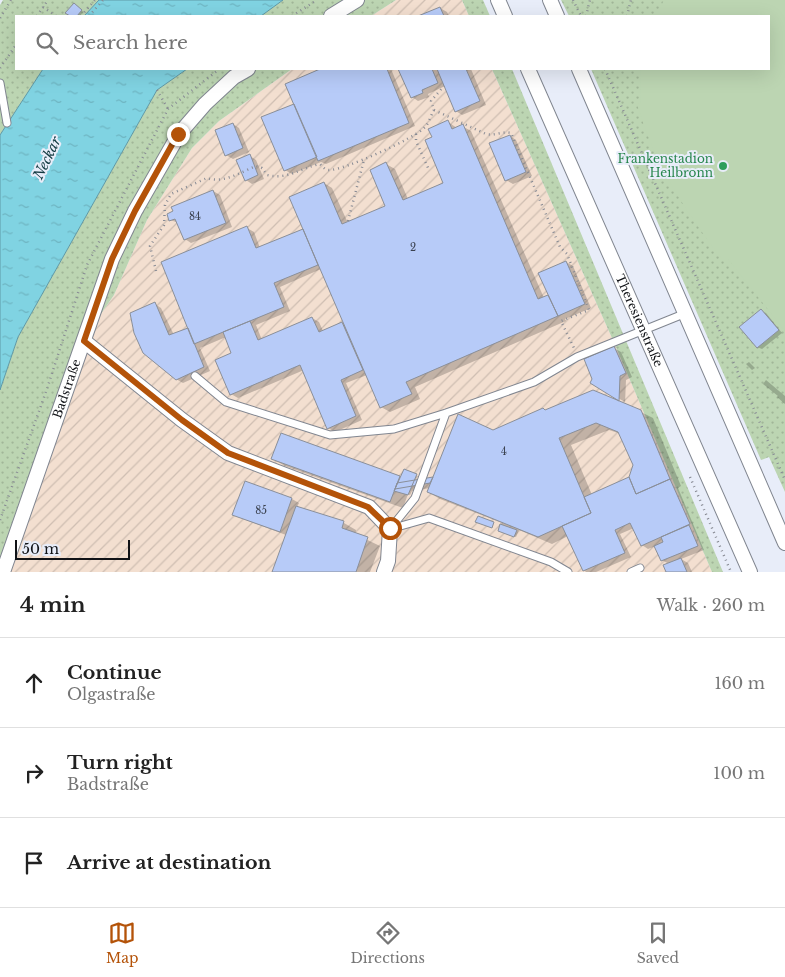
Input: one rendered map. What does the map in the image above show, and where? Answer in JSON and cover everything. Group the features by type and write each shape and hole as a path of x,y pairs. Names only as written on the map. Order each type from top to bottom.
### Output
{"street":[{"path":"333,15 357,0"},
{"path":"498,0 505,15"},
{"path":"550,0 557,15"},
{"name":"Badstraße","path":"3,572 112,259 135,211 178,134 205,104 234,77 246,70"},
{"name":"Theresienstraße","path":"528,70 750,572"},
{"path":"580,70 785,542"},
{"path":"84,341 174,414 228,453 368,507 390,528 388,561 384,572"}],"lane":[{"path":"0,83 8,123"},
{"path":"195,376 226,402 330,435 394,429 534,382 577,356 686,313"},
{"path":"390,528 415,498 446,413"},
{"path":"390,528 429,518 551,562 568,572"},
{"path":"631,572 640,568"}],"path":[{"path":"0,18 11,0"},
{"path":"82,15 95,0"},
{"path":"90,15 103,0"},
{"path":"294,15 317,0"},
{"path":"573,0 580,15"},
{"path":"586,15 590,0"},
{"path":"627,15 631,0"},
{"path":"38,15 46,1"},
{"path":"43,7 55,15"},
{"path":"0,68 15,46"},
{"path":"605,70 785,480"},
{"path":"444,86 430,101 434,110 492,136 511,132 560,248 567,254 589,310 561,321 577,356"},
{"path":"157,90 168,109"},
{"path":"156,271 150,246 164,225 165,205 171,194 207,178 214,181 221,180 256,166 262,168 267,175 276,177 288,176 320,164 326,169 331,170 364,159 411,138 425,127 434,110"},
{"path":"416,134 416,141 428,170"},
{"path":"348,221 364,159"}],"shaded area":[{"path":"396,0 462,0 469,15 373,15"},
{"path":"291,70 492,70 612,338 712,572 0,572 0,559 74,353 114,295 147,220 192,148 219,121"}],"green space":[{"path":"3,0 99,0 85,15 15,15 15,70 42,70 0,135 0,5"},
{"path":"283,0 396,0 373,15 262,15"},
{"path":"462,0 483,0 490,15 469,15"},
{"path":"561,0 785,0 785,492 769,457 761,460 591,70 770,70 770,15 568,15"},
{"name":"Frankenstadion Heilbronn","path":"664,0 785,0 785,331 728,259 724,261 722,259 683,204 662,167 644,126 637,104 641,103 640,70 770,70 770,15 656,15"},
{"path":"186,70 291,70 219,121 192,148 147,220 114,295 74,353 0,559 0,390 18,337 157,90"},
{"path":"492,70 512,70 723,572 712,572 612,338"}],"water":[{"path":"99,0 283,0 262,15 85,15"},
{"name":"Neckar","path":"42,70 186,70 157,90 18,337 0,390 0,135"}],"building":[{"path":"74,3 82,10 78,15 65,13"},
{"path":"440,7 444,15 420,15"},
{"path":"318,70 387,70 409,123 318,161 285,84"},
{"path":"398,70 432,70 438,83 422,90 423,93 411,98"},
{"path":"437,70 466,70 480,101 455,112"},
{"path":"294,104 317,157 284,171 261,117"},
{"path":"448,120 452,129 463,124 538,299 548,295 558,316 406,382 412,394 380,408 289,197 324,182 342,224 385,206 370,170 386,162 403,200 443,183 425,140 432,137 428,129"},
{"path":"233,123 243,148 225,156 215,130"},
{"path":"510,135 526,172 505,181 489,143"},
{"path":"250,154 258,175 245,181 236,160"},
{"path":"213,190 226,223 184,240 175,219 169,221 167,214 173,211 171,207"},
{"path":"247,226 256,248 303,229 318,265 274,283 284,307 194,344 161,262"},
{"path":"566,261 585,304 558,316 538,273"},
{"path":"155,302 169,335 188,328 204,367 176,380 143,353 134,333 130,313"},
{"path":"761,309 779,330 757,348 739,327"},
{"path":"312,317 319,332 342,322 363,370 341,380 356,416 327,429 300,365 230,395 215,360 231,353 223,332 250,321 258,340"},
{"path":"614,346 626,373 620,376 619,401 590,383 592,379 584,359"},
{"path":"593,390 641,410 670,479 636,494 629,477 633,465 618,432 596,423 559,438 591,513 538,537 427,492 458,414 493,430 543,408 545,410"},
{"path":"281,433 400,476 390,502 271,459"},
{"path":"404,469 417,474 408,495 394,491"},
{"path":"433,477 430,483 395,489 397,483"},
{"path":"629,477 636,494 670,479 690,524 641,546 630,523 615,530 625,553 583,571 562,526 591,513 584,497"},
{"path":"245,481 292,498 280,532 232,515"},
{"path":"296,506 344,521 342,528 368,537 356,572 272,572"},
{"path":"478,516 494,522 492,528 475,522"},
{"path":"500,524 517,530 514,537 498,531"},
{"path":"689,525 698,546 661,561 654,546 663,542 661,537"},
{"path":"681,558 687,572 666,572 663,565"}],"place":[{"name":"Frankenstadion Heilbronn","path":"723,166"}],"route":[{"path":"178,134 135,211 112,259 84,341 182,420 228,453 368,507 390,528"}]}
